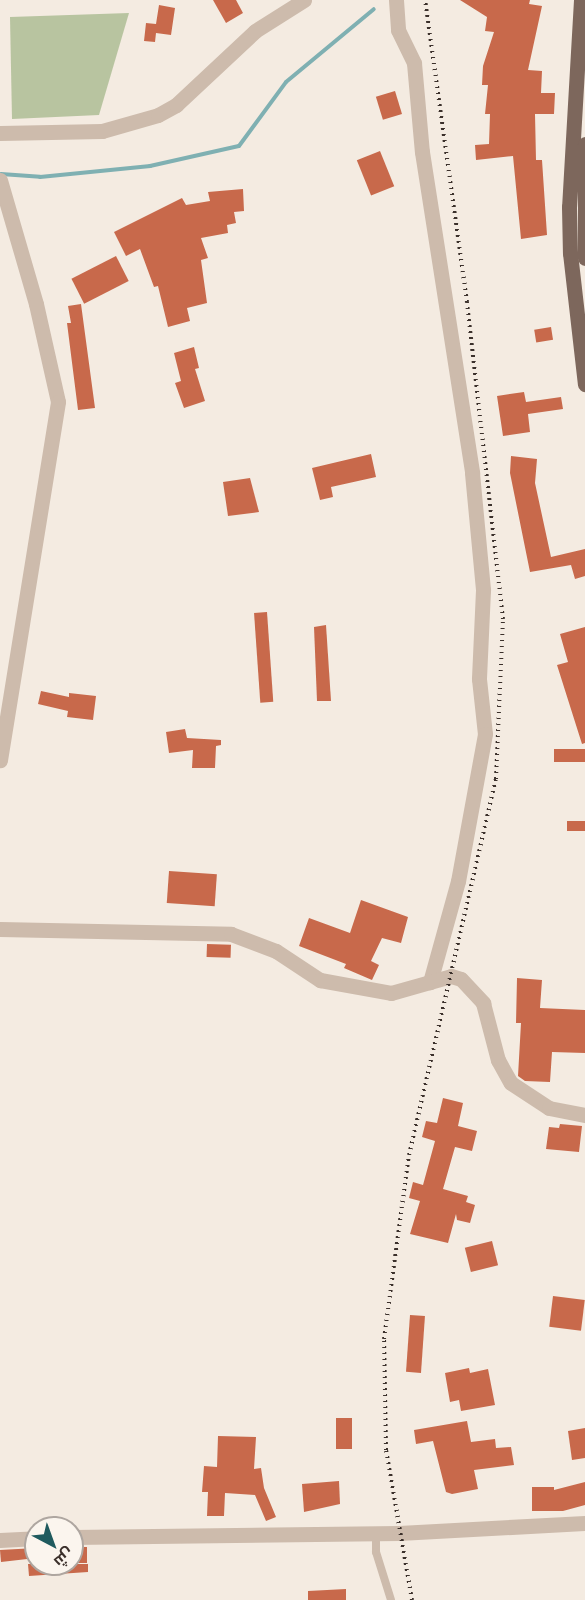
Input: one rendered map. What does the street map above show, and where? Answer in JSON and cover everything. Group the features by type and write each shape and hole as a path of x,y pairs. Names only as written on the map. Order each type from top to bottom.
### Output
{"main road":[{"path":"581,0 569,207 570,253 585,384"},
{"path":"585,144 585,258"}],"street":[{"path":"0,133 102,131 158,115 176,105 255,31 304,0"},
{"path":"396,0 398,30 414,63 422,152 472,473 483,590 479,679 485,734 458,881 430,982"},
{"path":"0,180 36,304 58,402 0,760"},
{"path":"0,929 231,934 276,951 320,980 391,993 451,976 471,986 483,1003 498,1060 511,1083 549,1107 585,1115"},
{"path":"84,1537 376,1532 585,1523"},
{"path":"0,1539 24,1538"}],"lane":[{"path":"376,1532 376,1552 391,1600"}],"green space":[{"path":"129,13 99,115 12,119 10,17"}],"building":[{"path":"213,0 236,0 243,13 226,23"},
{"path":"460,0 530,0 529,4 542,6 528,70 542,71 541,93 555,93 554,114 535,114 536,160 542,160 547,235 521,239 513,156 476,160 475,145 489,144 490,114 485,114 488,85 482,85 483,66 494,32 485,31 487,17"},
{"path":"159,5 175,8 171,35 156,33 155,42 144,41 146,23 156,24"},
{"path":"395,91 402,114 383,120 376,97"},
{"path":"380,151 394,186 371,196 357,160"},
{"path":"243,189 244,211 234,212 236,223 227,225 228,233 201,238 208,258 201,260 207,303 187,308 190,321 168,327 158,286 154,287 140,249 126,256 114,232 182,198 186,205 210,201 208,192"},
{"path":"116,256 129,281 84,304 71,279"},
{"path":"81,304 95,408 78,410 67,323 71,323 68,306"},
{"path":"551,327 553,340 536,342 534,330"},
{"path":"194,347 199,368 195,369 205,401 184,408 175,383 181,381 174,353"},
{"path":"524,392 526,402 561,397 563,409 528,414 530,432 503,436 497,396"},
{"path":"371,454 376,477 331,487 333,497 320,500 312,468"},
{"path":"511,456 537,459 535,483 551,557 585,549 585,576 575,579 571,565 530,572 510,473"},
{"path":"250,478 259,512 228,516 223,482"},
{"path":"267,612 273,702 260,703 254,613"},
{"path":"326,625 331,701 317,701 314,627"},
{"path":"585,627 585,743 582,744 557,665 568,662 560,634"},
{"path":"41,691 69,697 69,693 96,696 93,720 67,717 68,711 38,704"},
{"path":"185,729 187,738 221,740 221,745 216,746 215,768 192,768 193,750 169,753 166,732"},
{"path":"554,749 585,749 585,762 554,762"},
{"path":"567,821 585,821 585,831 567,831"},
{"path":"169,871 217,874 215,906 167,903"},
{"path":"361,900 408,917 401,943 382,938 371,961 379,965 372,980 344,968 346,964 299,946 309,918 350,933"},
{"path":"207,944 231,945 231,958 207,957"},
{"path":"517,978 542,980 540,1008 585,1010 585,1053 552,1052 550,1082 525,1081 518,1076 521,1023 516,1023"},
{"path":"443,1098 463,1103 458,1126 477,1131 472,1151 455,1147 443,1189 468,1196 466,1202 475,1205 470,1223 457,1220 456,1214 448,1243 410,1234 420,1201 409,1198 413,1182 423,1185 435,1141 422,1137 426,1121 437,1123"},
{"path":"560,1124 582,1126 579,1152 546,1149 549,1127 559,1128"},
{"path":"492,1241 498,1265 471,1272 465,1248"},
{"path":"553,1296 585,1300 581,1331 549,1327"},
{"path":"410,1315 425,1316 421,1373 406,1372"},
{"path":"469,1368 470,1373 488,1369 495,1405 461,1411 459,1400 450,1402 445,1373"},
{"path":"336,1418 352,1418 352,1449 336,1449"},
{"path":"467,1421 471,1442 495,1439 496,1448 511,1447 514,1465 474,1470 478,1489 452,1494 446,1492 433,1441 416,1444 414,1430"},
{"path":"585,1428 585,1458 572,1460 568,1431"},
{"path":"218,1436 256,1437 254,1469 261,1468 264,1488 276,1517 266,1521 255,1495 225,1493 224,1516 207,1516 208,1492 202,1492 204,1466 217,1467"},
{"path":"339,1481 340,1504 304,1512 302,1484"},
{"path":"585,1482 585,1505 563,1511 532,1511 532,1487 554,1487 554,1490"},
{"path":"84,1547 87,1547 87,1563 84,1563"},
{"path":"24,1549 24,1559 1,1562 0,1550"},
{"path":"84,1564 88,1564 88,1572 84,1572"},
{"path":"346,1589 346,1600 308,1600 308,1591"}],"waterway":[{"path":"1,174 40,177 150,166 239,146 286,82 374,9"}],"railway":[{"path":"412,1600 386,1450 384,1339 409,1155 496,779 503,619 467,302 425,0"}]}
